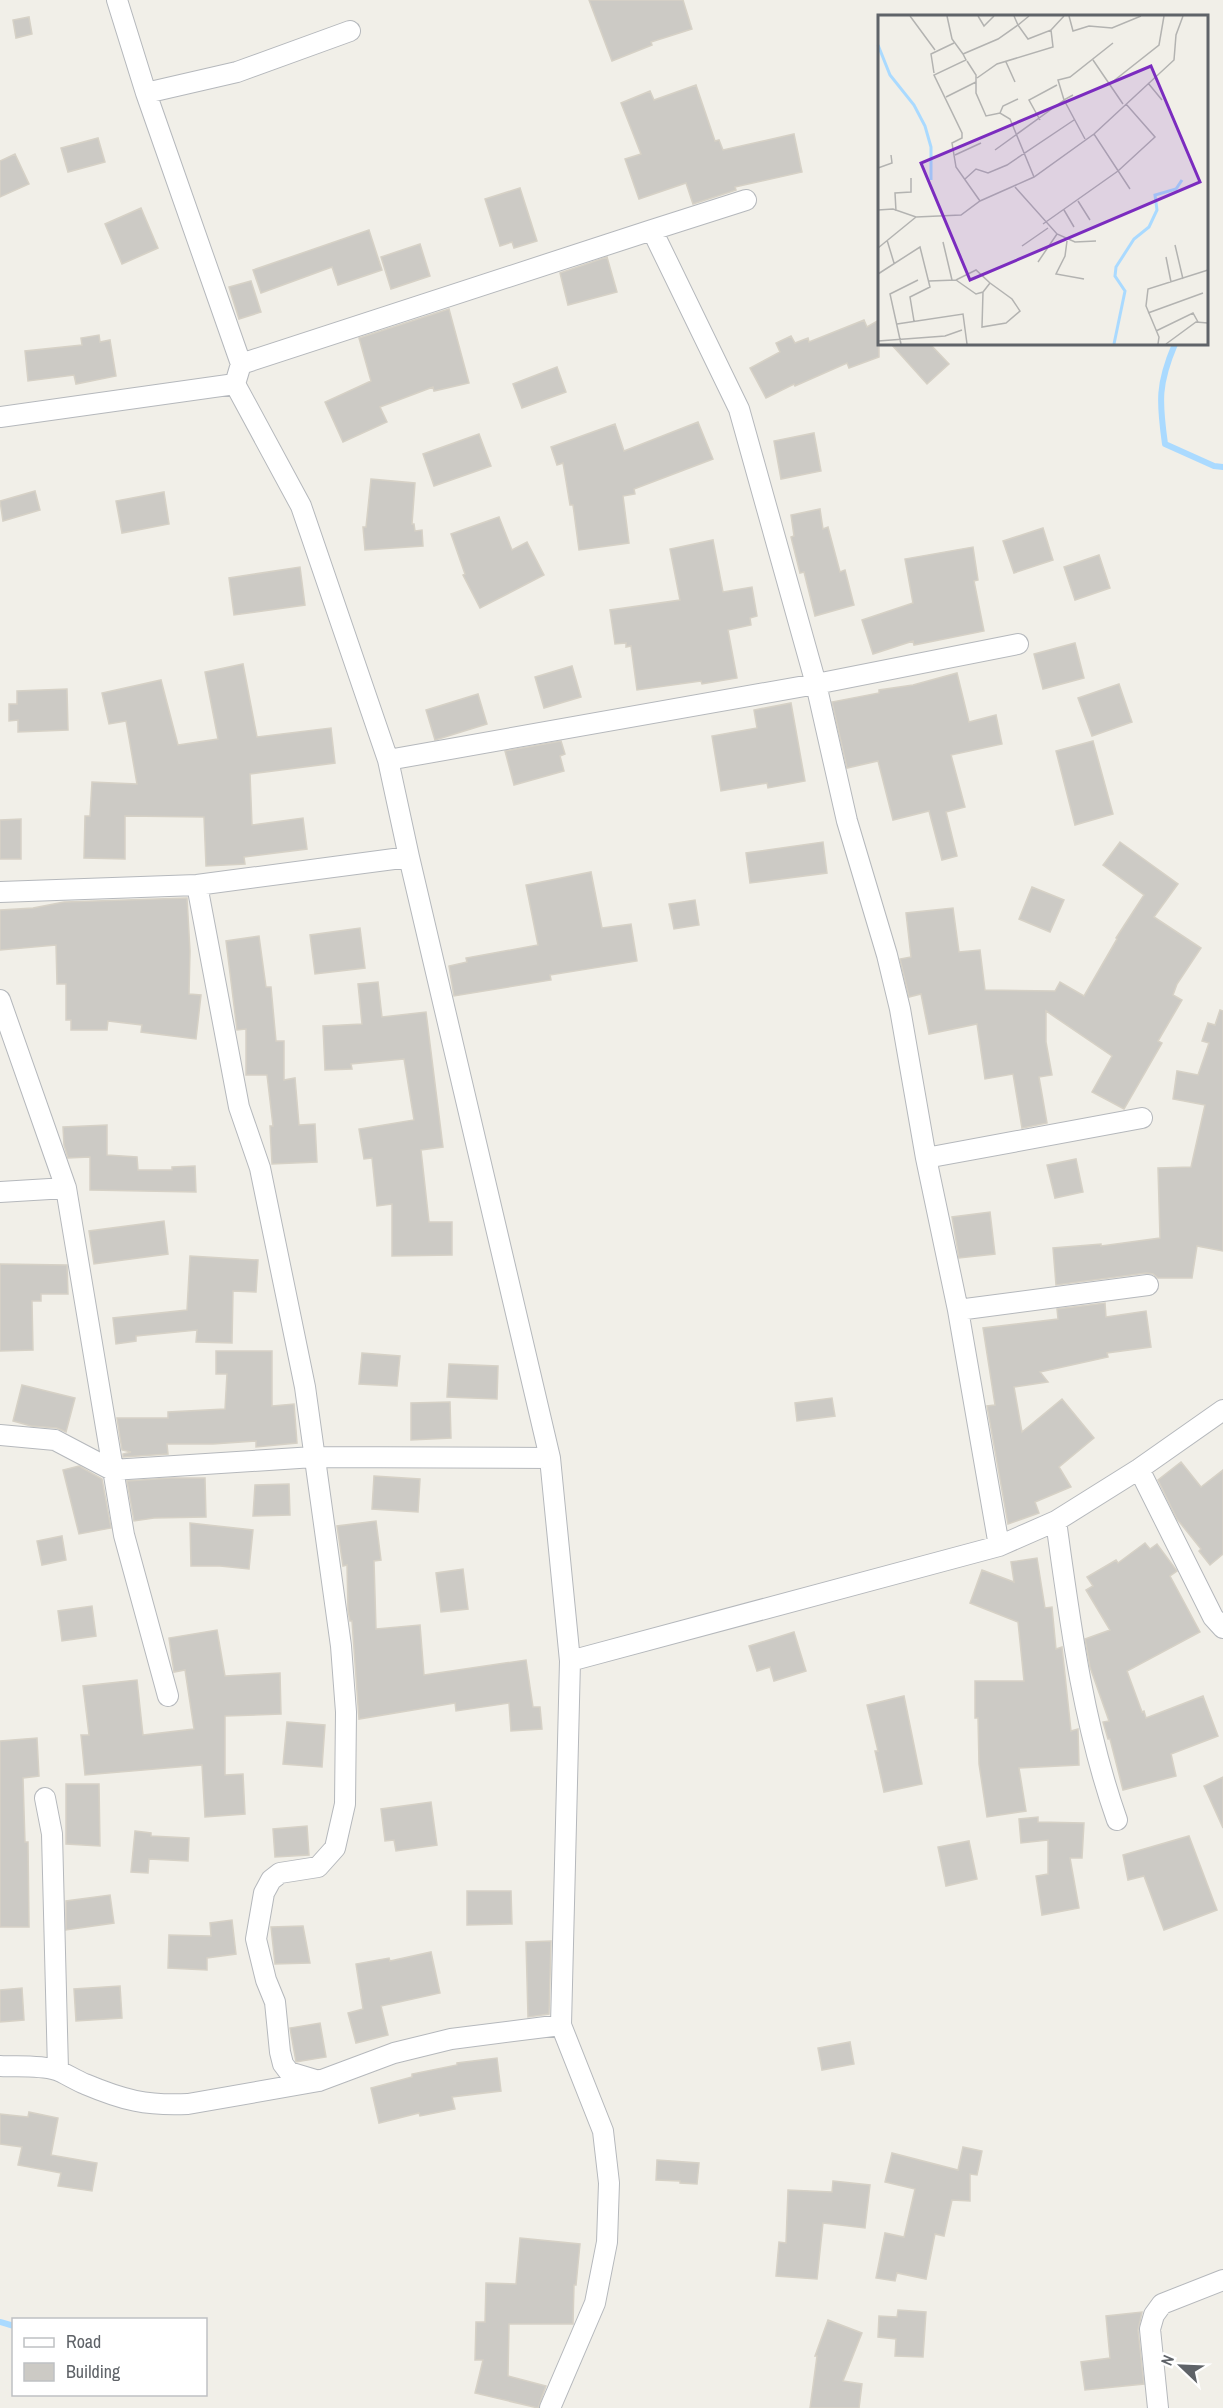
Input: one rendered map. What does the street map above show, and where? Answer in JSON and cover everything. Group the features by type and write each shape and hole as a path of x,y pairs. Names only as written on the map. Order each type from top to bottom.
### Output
{"street":[{"path":"117,0 146,93 241,364 235,384 301,506 388,760 550,1458 570,1661 561,2025 603,2131 607,2154 609,2194 607,2242 595,2303 550,2408"},
{"path":"146,93 237,72 350,32"},
{"path":"241,364 746,200"},
{"path":"652,230 740,409 816,684 847,821 887,955 900,1009 999,1546"},
{"path":"1,412 235,384"},
{"path":"388,760 816,684 1018,644"},
{"path":"0,892 197,885 409,857"},
{"path":"197,885 239,1107 260,1168 310,1413 314,1457 341,1646 346,1712 345,1804 335,1848 318,1867 280,1873 271,1880 264,1893 256,1939 266,1980 275,2002 283,2064 289,2072 319,2081"},
{"path":"0,1000 66,1188 124,1534 168,1696"},
{"path":"926,1158 1142,1118"},
{"path":"0,1192 66,1188"},
{"path":"957,1310 1148,1285"},
{"path":"570,1661 999,1546 1056,1521 1139,1469 1223,1410"},
{"path":"0,1435 55,1440 112,1470 314,1457 550,1458"},
{"path":"1139,1469 1213,1617 1223,1628"},
{"path":"1056,1521 1072,1633 1089,1718 1105,1783 1118,1820"},
{"path":"45,1798 52,1834 58,2070"},
{"path":"0,2066 58,2070 67,2077 136,2103 188,2104 319,2081 394,2053 451,2038 561,2025"},
{"path":"1158,2408 1150,2329 1154,2315 1162,2304 1223,2280"}],"building":[{"path":"589,0 683,0 692,29 651,42 652,45 612,61"},
{"path":"29,17 32,34 16,38 13,20"},
{"path":"696,85 715,141 719,140 723,150 794,134 802,172 735,187 736,190 693,204 686,183 639,199 625,159 641,154 621,103 650,91 654,100"},
{"path":"98,138 105,162 68,172 61,148"},
{"path":"15,154 29,184 0,197 0,161"},
{"path":"520,188 537,241 514,248 512,242 500,246 485,199"},
{"path":"141,208 158,248 122,264 105,224"},
{"path":"369,230 382,270 338,285 332,267 261,293 253,270"},
{"path":"420,244 430,276 391,289 381,257"},
{"path":"607,257 617,292 568,305 560,273"},
{"path":"251,281 261,312 239,319 229,287"},
{"path":"449,309 469,383 434,391 433,387 380,407 387,422 343,442 325,402 371,381 359,338"},
{"path":"864,320 867,327 878,321 879,357 849,368 847,363 766,398 750,368 780,352 776,343 791,336 795,343 808,338 809,342"},
{"path":"99,335 100,342 110,340 116,376 76,384 74,375 28,381 25,351 82,345 81,338"},
{"path":"892,345 931,345 949,364 927,384"},
{"path":"557,367 566,392 522,408 513,384"},
{"path":"698,422 713,459 634,489 635,494 623,496 629,543 579,550 573,505 570,505 563,463 557,465 551,447 615,424 624,451"},
{"path":"814,433 821,471 781,479 774,441"},
{"path":"479,434 491,466 434,486 423,454"},
{"path":"371,479 415,483 412,524 414,524 415,531 422,530 423,546 365,550 363,527 366,527"},
{"path":"35,491 40,510 3,521 0,501"},
{"path":"164,492 169,524 122,533 116,501"},
{"path":"820,509 823,529 828,527 840,572 845,570 854,605 815,616 804,572 800,573 791,537 794,536 791,515"},
{"path":"499,517 512,550 527,542 544,575 480,608 463,575 465,574 451,534"},
{"path":"1043,528 1053,560 1014,573 1003,541"},
{"path":"713,540 723,592 752,587 757,616 750,618 751,625 728,630 737,678 637,690 631,646 626,647 626,643 615,644 610,610 680,600 670,549"},
{"path":"973,547 978,580 974,581 984,631 914,645 913,641 873,654 862,620 913,603 905,559"},
{"path":"1099,555 1110,588 1075,600 1064,567"},
{"path":"300,567 305,605 234,615 229,578"},
{"path":"1075,643 1084,678 1043,689 1034,654"},
{"path":"243,664 257,737 331,728 335,763 250,774 252,825 303,818 307,849 244,857 245,864 206,866 204,817 125,816 125,859 84,858 85,816 90,816 92,782 137,784 126,721 109,724 102,693 161,680 178,745 218,739 205,672"},
{"path":"572,666 581,697 544,708 535,677"},
{"path":"957,673 969,722 996,715 1002,744 951,755 965,807 946,812 957,856 942,860 929,811 893,820 878,761 847,768 832,702 879,693 879,690 913,685"},
{"path":"1119,684 1132,722 1092,736 1078,698"},
{"path":"67,689 68,730 18,732 18,720 9,721 9,704 17,704 17,691"},
{"path":"478,694 487,724 435,740 426,710"},
{"path":"791,703 805,781 768,788 767,783 721,791 712,736 757,728 754,710"},
{"path":"561,741 565,754 560,756 564,771 514,785 505,751"},
{"path":"1093,741 1113,814 1075,825 1056,751"},
{"path":"21,819 21,859 0,859 0,820"},
{"path":"823,842 827,873 750,883 746,853"},
{"path":"1120,842 1178,884 1154,917 1201,948 1177,984 1173,995 1182,1000 1158,1041 1162,1043 1124,1109 1092,1092 1112,1056 1046,1011 1046,1042 1052,1075 1039,1077 1047,1123 1022,1128 1013,1074 985,1079 977,1024 929,1034 921,994 909,997 900,959 911,957 906,913 953,908 959,952 980,950 985,990 1055,991 1060,982 1084,996 1116,938 1144,895 1103,865"},
{"path":"591,872 602,928 631,924 637,961 550,975 551,980 454,996 449,966 467,962 466,958 538,945 526,885"},
{"path":"1032,887 1064,900 1050,932 1019,919"},
{"path":"187,898 190,951 189,994 201,995 196,1039 141,1032 142,1025 108,1021 107,1030 71,1030 71,1020 66,1020 66,984 57,984 56,945 0,950 0,910 33,908 64,902"},
{"path":"695,900 699,925 674,929 669,904"},
{"path":"360,928 365,968 315,974 310,935"},
{"path":"259,936 266,987 271,987 276,1041 284,1041 284,1080 295,1078 299,1125 315,1124 317,1162 272,1164 270,1126 273,1126 267,1075 246,1075 246,1029 237,1030 226,941"},
{"path":"378,982 382,1017 426,1012 443,1147 421,1150 429,1222 452,1222 452,1255 392,1256 392,1204 377,1206 372,1158 364,1159 359,1129 414,1120 404,1059 351,1064 352,1069 325,1070 323,1026 362,1024 358,984"},
{"path":"1220,1010 1223,1011 1223,1251 1197,1246 1192,1278 1158,1278 1146,1273 1056,1285 1053,1248 1101,1244 1101,1246 1160,1238 1158,1168 1191,1167 1205,1105 1173,1099 1177,1071 1198,1075 1209,1043 1202,1041 1208,1023 1215,1025"},
{"path":"107,1125 107,1155 137,1157 138,1170 172,1170 172,1167 195,1166 196,1192 90,1190 90,1157 68,1158 64,1145 63,1127"},
{"path":"1076,1159 1083,1192 1055,1198 1047,1165"},
{"path":"990,1212 995,1254 959,1258 952,1217"},
{"path":"164,1221 168,1254 94,1264 89,1231"},
{"path":"190,1256 258,1260 256,1292 233,1291 232,1343 196,1342 197,1330 136,1336 136,1341 116,1344 113,1318 187,1310"},
{"path":"0,1264 67,1265 68,1294 41,1294 41,1301 32,1301 33,1350 0,1351"},
{"path":"1105,1303 1106,1317 1146,1311 1151,1347 1107,1353 1108,1357 1040,1372 1048,1382 1014,1387 1022,1432 1062,1399 1094,1438 1059,1467 1071,1487 1035,1502 1039,1513 1008,1524 987,1406 995,1405 983,1328 1058,1319 1057,1309"},
{"path":"216,1351 272,1351 272,1406 294,1404 297,1443 256,1447 256,1441 167,1444 168,1454 123,1457 123,1454 131,1452 122,1450 117,1418 168,1418 168,1412 225,1409 227,1374 216,1374"},
{"path":"362,1353 400,1356 397,1386 359,1384"},
{"path":"449,1364 498,1366 497,1399 447,1397"},
{"path":"22,1385 75,1398 66,1432 57,1428 31,1426 13,1421"},
{"path":"832,1398 835,1416 797,1421 795,1403"},
{"path":"450,1402 451,1438 411,1440 411,1403"},
{"path":"1181,1462 1201,1487 1223,1470 1223,1554 1210,1565 1199,1551 1201,1549 1177,1519 1158,1480"},
{"path":"79,1466 102,1479 111,1528 79,1534 63,1470"},
{"path":"374,1476 420,1479 418,1512 372,1509"},
{"path":"205,1478 206,1517 154,1518 134,1521 127,1481"},
{"path":"289,1484 290,1515 253,1516 255,1485"},
{"path":"376,1521 381,1560 374,1561 376,1629 420,1625 424,1675 526,1660 533,1707 540,1707 542,1729 511,1731 509,1703 456,1711 455,1703 359,1719 352,1621 350,1621 348,1610 347,1565 343,1566 337,1526"},
{"path":"190,1523 253,1530 249,1569 191,1566"},
{"path":"62,1536 66,1560 42,1565 37,1541"},
{"path":"1145,1543 1150,1549 1157,1544 1177,1571 1170,1576 1200,1632 1127,1671 1142,1712 1144,1711 1146,1718 1203,1696 1218,1736 1171,1754 1176,1776 1123,1790 1110,1739 1108,1739 1103,1722 1109,1721 1090,1667 1085,1639 1110,1630 1086,1590 1093,1586 1087,1577 1116,1560 1118,1563"},
{"path":"1037,1558 1045,1608 1052,1607 1056,1649 1062,1647 1071,1731 1078,1729 1079,1765 1019,1768 1026,1811 987,1817 979,1764 975,1681 1024,1681 1018,1622 970,1603 982,1570 1014,1582 1011,1562"},
{"path":"463,1569 468,1609 441,1612 436,1573"},
{"path":"92,1606 96,1636 62,1641 58,1611"},
{"path":"217,1630 225,1676 280,1673 281,1714 225,1716 225,1775 243,1774 245,1814 205,1817 202,1765 85,1775 81,1735 89,1735 83,1686 137,1680 143,1735 194,1729 185,1670 174,1672 169,1638"},
{"path":"794,1632 806,1671 774,1681 770,1667 757,1671 749,1646"},
{"path":"904,1696 922,1784 884,1792 875,1751 878,1751 867,1705"},
{"path":"287,1722 325,1725 322,1767 283,1764"},
{"path":"37,1738 39,1776 23,1778 25,1842 28,1842 29,1927 0,1927 0,1741"},
{"path":"1223,1777 1223,1828 1204,1786"},
{"path":"66,1784 99,1784 100,1846 66,1844"},
{"path":"431,1802 437,1845 396,1851 394,1840 385,1841 381,1809"},
{"path":"1038,1817 1038,1822 1084,1823 1082,1858 1070,1858 1079,1908 1042,1915 1036,1876 1048,1874 1048,1840 1021,1843 1019,1819"},
{"path":"307,1826 309,1855 275,1857 273,1829"},
{"path":"135,1831 151,1833 151,1836 189,1838 188,1861 149,1859 148,1873 131,1872"},
{"path":"1189,1836 1217,1910 1164,1930 1144,1876 1128,1880 1123,1855"},
{"path":"969,1841 977,1879 946,1886 938,1847"},
{"path":"467,1891 511,1891 512,1924 467,1925"},
{"path":"110,1895 114,1923 66,1930 66,1901"},
{"path":"232,1920 236,1954 207,1958 207,1970 168,1968 169,1935 211,1936 210,1923"},
{"path":"303,1926 310,1963 275,1964 271,1927"},
{"path":"551,1941 549,2014 528,2017 526,1942"},
{"path":"431,1952 440,1993 381,2006 388,2035 356,2043 348,2013 363,2009 356,1964 389,1958 390,1961"},
{"path":"120,1986 122,2018 76,2021 74,1989"},
{"path":"22,1988 24,2020 0,2022 0,1990"},
{"path":"320,2023 326,2057 296,2062 290,2028"},
{"path":"850,2042 854,2064 822,2070 818,2048"},
{"path":"497,2058 501,2091 452,2097 455,2109 420,2116 419,2113 379,2123 371,2088 412,2077 412,2074 457,2065 457,2063"},
{"path":"29,2112 58,2118 51,2155 97,2163 92,2191 58,2186 61,2173 18,2165 22,2147 0,2144 0,2114 28,2117"},
{"path":"963,2147 982,2151 977,2175 970,2174 970,2201 952,2200 944,2236 935,2234 926,2279 897,2273 895,2281 876,2278 885,2233 904,2237 915,2189 885,2182 892,2153 958,2170"},
{"path":"657,2160 699,2163 697,2184 656,2180"},
{"path":"833,2181 870,2185 865,2228 823,2223 817,2279 776,2276 779,2242 786,2243 788,2190 832,2192"},
{"path":"520,2238 580,2244 576,2285 574,2285 573,2324 509,2324 508,2376 546,2386 538,2408 475,2393 483,2360 475,2360 476,2322 485,2322 486,2283 516,2284"},
{"path":"898,2310 926,2312 923,2357 895,2356 896,2339 878,2337 879,2316 897,2317"},
{"path":"1142,2312 1138,2330 1144,2384 1085,2390 1081,2362 1110,2358 1106,2316"},
{"path":"828,2320 862,2333 843,2381 862,2384 859,2408 810,2408 817,2356 815,2356"}],"waterway":[{"path":"1175,345 1165,370 1161,393 1165,444 1214,466 1223,467"},
{"path":"0,2322 12,2325"}]}
